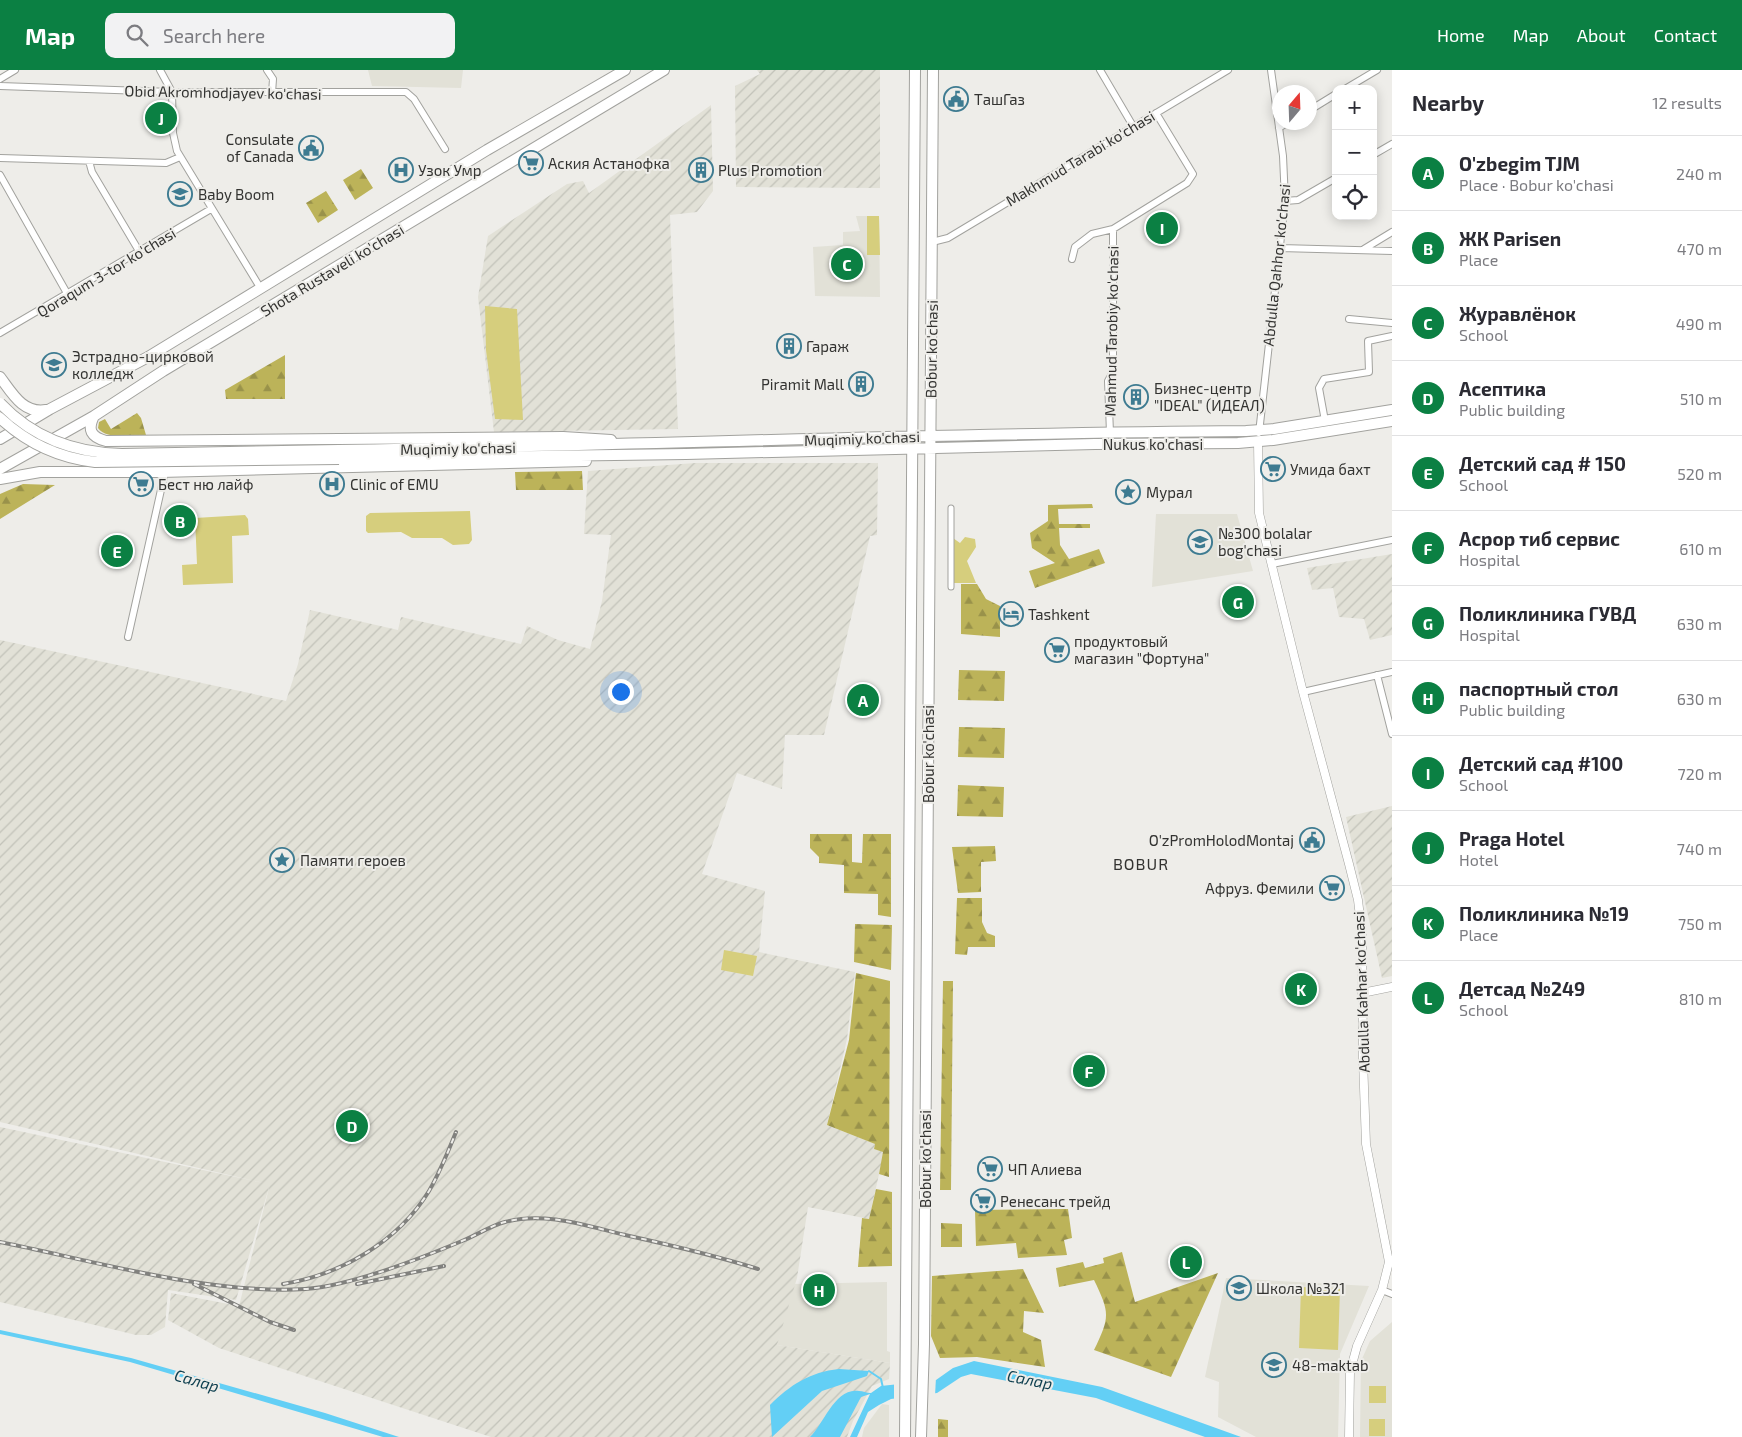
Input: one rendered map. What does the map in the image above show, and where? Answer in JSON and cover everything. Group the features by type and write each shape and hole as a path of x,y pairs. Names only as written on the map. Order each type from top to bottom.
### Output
{"main road":[{"name":"Shota Rustaveli ko'chasi","path":"0,469 94,416 163,370 664,70"},
{"name":"Bobur ko'chasi","path":"905,1437 915,70"},
{"name":"Bobur ko'chasi","path":"921,1437 924,1344 933,70"},
{"name":"Shota Rustaveli ko'chasi","path":"0,439 50,409 148,357 487,150 621,71"},
{"path":"914,277 932,277"},
{"path":"0,377 15,398 24,406 37,411 50,409"},
{"name":"Muqimiy ko'chasi","path":"0,403 20,422 43,436 68,446 94,452 122,454 686,454 912,448"},
{"name":"Nukus ko'chasi","path":"930,436 1259,430 1392,410"},
{"path":"94,416 89,428 95,438 106,441 563,438 684,443"},
{"name":"Muqimiy ko'chasi","path":"0,418 14,430 38,445 73,458 95,462 930,436"},
{"name":"Nukus ko'chasi","path":"912,448 1258,442 1392,421"},
{"path":"802,451 805,444 803,439"},
{"path":"139,441 129,456 132,466 139,472"},
{"path":"0,479 40,472 165,472 562,463 686,454"},
{"path":"911,742 920,736 928,742"},
{"path":"907,1343 916,1350 924,1344"}],"street":[{"path":"0,79 14,70"},
{"path":"160,70 172,92 173,140 180,157 260,289"},
{"path":"267,70 273,79 272,93"},
{"path":"1100,70 1133,126"},
{"name":"Makhmud Tarabi ko'chasi","path":"932,242 948,238 1228,70"},
{"name":"Abdulla Qahhor ko'chasi","path":"1271,70 1273,85"},
{"path":"1352,85 1377,70"},
{"name":"Obid Akromhodjayev ko'chasi","path":"0,86 172,92 406,92 414,99 445,149"},
{"path":"1317,106 1332,96"},
{"name":"Mahmud Tarobiy ko'chasi","path":"1072,259 1075,247 1092,234 1113,229 1187,183 1193,174 1156,112"},
{"name":"Abdulla Qahhor ko'chasi","path":"1259,430 1285,201 1283,156 1279,130"},
{"path":"1377,153 1392,144"},
{"path":"0,158 166,163 180,157"},
{"path":"89,161 92,172 139,252"},
{"path":"0,175 68,295"},
{"path":"1285,201 1298,200 1332,180"},
{"name":"Qoraqum 3-tor ko'chasi","path":"0,333 68,295 211,209"},
{"name":"Mahmud Tarobiy ko'chasi","path":"1110,433 1108,381 1112,372 1113,229"},
{"path":"1363,250 1392,232"},
{"path":"1280,248 1392,251"},
{"path":"1349,319 1392,323"},
{"path":"1325,421 1319,388 1324,379 1369,372 1368,341 1392,336"},
{"name":"Abdulla Kahhar ko'chasi","path":"1259,430 1258,506 1302,692 1358,900 1362,934 1366,1144 1389,1256 1382,1290 1358,1346 1350,1372 1349,1437"},
{"path":"128,637 165,472"},
{"path":"951,508 951,587"},
{"path":"1272,564 1392,540"},
{"path":"1302,692 1392,672"},
{"path":"1377,675 1392,734"},
{"path":"1362,993 1392,987"},
{"path":"1382,1290 1392,1294"}],"shaded area":[{"path":"368,70 463,70 461,88 372,86"},
{"path":"757,70 880,70 880,188 736,187 735,86 760,74"},
{"path":"711,105 713,191 697,212 670,215 678,429 494,432 478,297 488,236 567,184 583,181 589,193"},
{"path":"856,216 879,216 880,297 815,296 813,247 843,245 843,232 860,231"},
{"path":"867,216 879,216 880,255 867,255"},
{"path":"485,306 517,309 523,420 495,419 486,350"},
{"path":"695,463 878,463 877,535 870,536 824,735 785,735 782,789 737,773 702,874 765,891 759,952 855,972 847,1039 827,1125 875,1144 874,1149 884,1152 869,1219 808,1207 797,1278 777,1345 890,1363 889,1379 872,1386 853,1421 847,1437 491,1437 219,1348 168,1320 171,1293 239,1306 270,1184 236,1300 168,1290 165,1327 151,1335 136,1335 0,1302 0,1127 264,1183 0,1122 0,640 286,701 298,664 310,610 398,630 401,617 521,644 527,626 558,640 590,649 602,601 611,535 584,534 588,471"},
{"path":"470,511 472,540 469,544 453,545 442,538 412,538 401,532 368,533 366,531 366,516 370,513"},
{"name":"№300 bolalar bog'chasi","path":"1156,514 1237,514 1253,571 1152,587"},
{"path":"245,515 248,519 249,535 232,536 233,583 183,585 182,565 197,564 195,518"},
{"path":"965,537 975,539 976,547 967,561 976,583 954,583 953,538 960,543"},
{"path":"1392,554 1392,635 1370,640 1364,619 1339,617 1333,588 1312,590 1307,568"},
{"path":"1392,806 1392,976 1382,978 1346,817"},
{"path":"724,950 757,956 753,976 721,970"},
{"name":"48-maktab","path":"1226,1278 1369,1286 1340,1354 1338,1437 1256,1437 1218,1417 1219,1382 1205,1377"},
{"path":"887,1282 887,1351 890,1352 890,1363 777,1345 792,1284"},
{"path":"1301,1287 1340,1289 1338,1350 1299,1348"},
{"path":"1392,1322 1392,1437 1360,1437 1361,1361 1370,1341"},
{"path":"1369,1386 1386,1386 1386,1403 1369,1403"},
{"path":"882,1404 889,1405 889,1437 862,1437 864,1428"},
{"path":"1369,1419 1385,1419 1385,1436 1369,1436"}],"green space":[{"path":"361,169 373,188 355,200 343,180"},
{"path":"326,191 338,210 318,223 306,203"},
{"path":"285,355 285,399 226,399 225,390"},
{"path":"137,413 141,418 146,435 113,435 102,432 98,428 99,422 105,419 111,429"},
{"path":"582,471 583,490 516,490 515,472"},
{"path":"23,484 55,485 0,519 0,494"},
{"path":"1092,504 1093,508 1058,509 1059,524 1090,524 1090,528 1059,528 1060,545 1069,559 1099,549 1105,563 1035,588 1029,571 1055,563 1032,548 1030,533 1048,521 1048,505"},
{"path":"961,584 977,584 986,599 1000,606 1000,637 961,634"},
{"path":"959,670 1005,671 1004,701 958,700"},
{"path":"959,727 1005,728 1004,758 958,757"},
{"path":"958,785 1004,787 1003,817 957,816"},
{"path":"810,834 852,834 852,862 862,863 863,834 891,834 891,917 878,915 878,894 844,893 844,865 819,863 819,857 810,848"},
{"path":"995,846 996,861 981,862 981,892 958,893 952,847"},
{"path":"957,898 982,898 982,922 987,933 995,936 995,947 968,947 967,955 955,954"},
{"path":"855,924 892,925 891,970 854,962"},
{"path":"856,973 890,981 889,1177 879,1174 883,1152 874,1149 875,1144 827,1125 849,1040"},
{"path":"943,981 953,981 951,1190 940,1190"},
{"path":"876,1189 892,1192 892,1266 858,1267 862,1218 869,1219"},
{"path":"1068,1209 1072,1238 1064,1240 1067,1255 1018,1258 1016,1243 976,1246 975,1210"},
{"path":"941,1223 962,1224 962,1247 941,1247"},
{"path":"1122,1252 1135,1302 1218,1273 1171,1377 1094,1350 1103,1330 1106,1315 1103,1300 1094,1280 1059,1287 1056,1268 1083,1262 1085,1268 1104,1263 1103,1258"},
{"path":"1023,1269 1044,1313 1024,1311 1023,1332 1041,1340 1045,1367 977,1357 940,1358 931,1336 932,1276"},
{"path":"938,1419 948,1420 948,1437 938,1437"}],"water":[{"name":"Салар","path":"0,1330 131,1358 325,1413 399,1437 383,1437 130,1362 0,1334"},
{"name":"Салар","path":"974,1361 1102,1387 1241,1437 1205,1437 1096,1398 971,1374 961,1377 937,1393 891,1399 879,1405 868,1412 857,1437 850,1437 870,1394 861,1397 840,1437 810,1437 837,1400 851,1391 871,1393 881,1386 936,1380 953,1368"},
{"path":"839,1369 869,1371 867,1376 822,1391 772,1437 770,1405 785,1391 810,1376"}],"pier":[{"path":"936,1377 935,1396 894,1401 894,1381"}],"waterway":[{"path":"869,1371 881,1379 883,1388"}],"railway":[{"path":"283,1284 304,1280 346,1264 366,1253 401,1226 429,1191 456,1132"},
{"path":"0,1242 192,1282 231,1287 305,1289 343,1283 385,1271 468,1239 499,1224 535,1218 581,1224 692,1250 758,1269"},
{"path":"357,1284 444,1266"},
{"path":"194,1284 270,1322 294,1330"}],"place":[{"name":"ТашГаз","path":"956,99"},
{"name":"Praga Hotel","path":"161,118"},
{"name":"Consulate of Canada","path":"311,148"},
{"name":"Аския Астанофка","path":"531,163"},
{"name":"Узок Умр","path":"401,170"},
{"name":"Plus Promotion","path":"701,170"},
{"name":"Baby Boom","path":"180,194"},
{"name":"Детский сад #100","path":"1162,228"},
{"name":"Журавлёнок","path":"847,264"},
{"name":"Гараж","path":"789,346"},
{"name":"Эстрадно-цирковой колледж","path":"54,365"},
{"name":"Piramit Mall","path":"861,384"},
{"name":"Бизнес-центр \"IDEAL\" (ИДЕАЛ)","path":"1136,397"},
{"name":"Умида бахт","path":"1273,469"},
{"name":"Бест ню лайф","path":"141,484"},
{"name":"Clinic of EMU","path":"332,484"},
{"name":"Мурал","path":"1128,492"},
{"name":"ЖК Parisen","path":"180,521"},
{"name":"№300 bolalar bog'chasi","path":"1200,542"},
{"name":"Детский сад # 150","path":"117,551"},
{"name":"Поликлиника ГУВД","path":"1238,602"},
{"name":"Tashkent","path":"1011,614"},
{"name":"продуктовый магазин \"Фортуна\"","path":"1057,650"},
{"name":"O'zbegim TJM","path":"863,700"},
{"name":"O'zPromHolodMontaj","path":"1312,840"},
{"name":"Памяти героев","path":"282,860"},
{"name":"Афруз. Фемили","path":"1332,888"},
{"name":"Поликлиника №19","path":"1301,989"},
{"name":"Асрор тиб сервис","path":"1089,1071"},
{"name":"Асептика","path":"352,1126"},
{"name":"ЧП Алиева","path":"990,1169"},
{"name":"Ренесанс трейд","path":"983,1201"},
{"name":"Детсад №249","path":"1186,1262"},
{"name":"Школа №321","path":"1239,1288"},
{"name":"паспортный стол","path":"819,1290"},
{"name":"48-maktab","path":"1274,1365"}],"district":[{"name":"BOBUR","path":"1141,863"}]}
